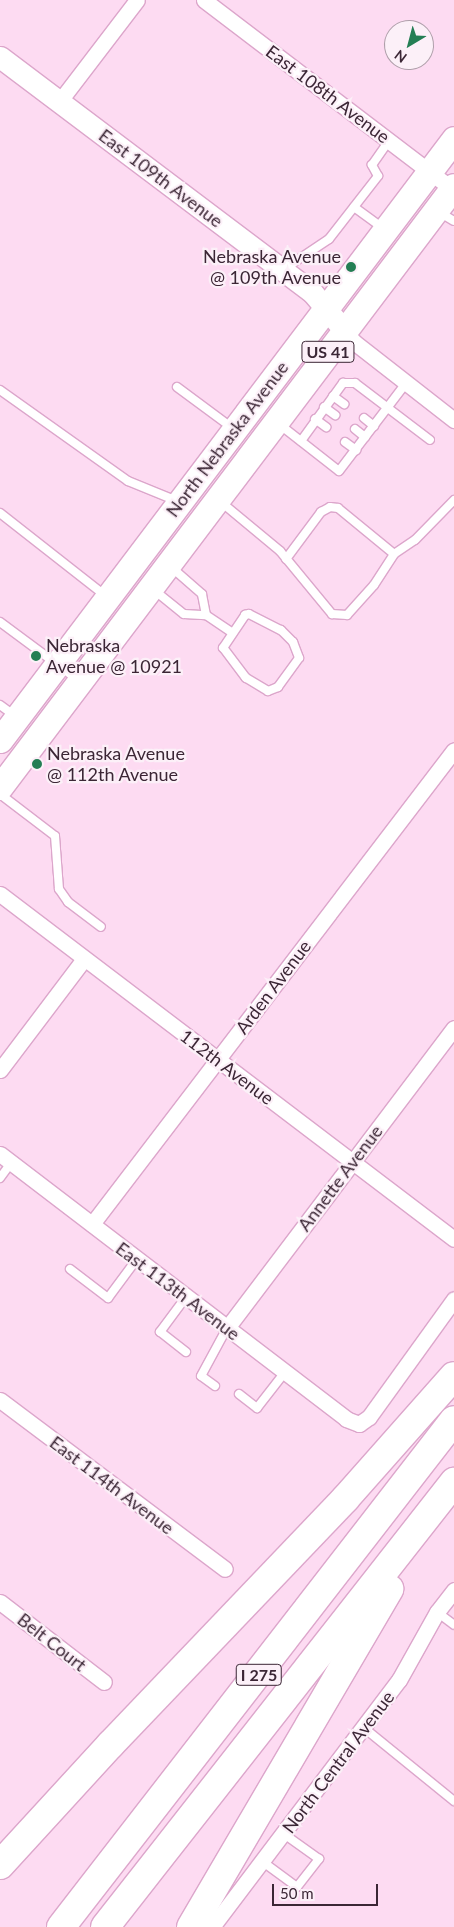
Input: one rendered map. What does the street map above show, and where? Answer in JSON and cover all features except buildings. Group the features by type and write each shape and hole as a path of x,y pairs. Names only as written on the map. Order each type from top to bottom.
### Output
{"highway":[{"path":"0,1865 110,1744 345,1499 454,1376"},
{"name":"I 275","path":"61,1927 454,1420"},
{"path":"191,1927 446,1492"},
{"name":"I 275","path":"105,1927 446,1492"}],"main road":[{"name":"North Nebraska Avenue","path":"0,740 8,711 57,664 454,139"},
{"name":"North Nebraska Avenue","path":"0,787 344,330 445,215 453,188"},
{"path":"179,502 202,519"}],"street":[{"path":"60,102 137,0"},
{"name":"East 108th Avenue","path":"204,0 429,172 453,188"},
{"name":"East 109th Avenue","path":"0,57 312,292 354,342 454,420"},
{"name":"Arden Avenue","path":"92,1224 454,750"},
{"name":"112th Avenue","path":"0,894 454,1239"},
{"path":"0,1070 84,959"},
{"name":"Annette Avenue","path":"227,1328 454,1028"},
{"name":"East 113th Avenue","path":"6,1158 346,1419 359,1424 369,1417 454,1299"},
{"name":"East 114th Avenue","path":"0,1400 225,1570"},
{"name":"North Central Avenue","path":"212,1927 399,1680 436,1612 454,1590"},
{"name":"Belt Court","path":"0,1602 104,1682"}],"lane":[{"path":"286,272 293,263 330,239 378,176 372,165 389,141"},
{"path":"354,207 385,230"},
{"path":"300,441 342,383 355,383 430,440"},
{"path":"276,422 340,471 406,383"},
{"path":"177,387 234,430"},
{"path":"0,390 128,481 179,502"},
{"path":"334,396 344,404"},
{"path":"324,407 335,415"},
{"path":"364,418 374,426"},
{"path":"315,419 326,427"},
{"path":"355,429 365,437"},
{"path":"345,442 356,450"},
{"path":"217,499 286,559 332,614 347,616 374,585 394,554 415,540 454,500"},
{"path":"286,559 321,512 330,507 338,508 394,554"},
{"path":"0,513 107,598"},
{"path":"168,564 202,594 206,615"},
{"path":"151,587 184,614 206,615 233,633"},
{"path":"249,614 281,630 293,642 299,658 278,687 268,691 246,678 230,660 223,648 233,633 245,616 249,614"},
{"path":"0,622 79,681"},
{"path":"0,794 55,836 60,889 68,902 101,927"},
{"path":"0,1178 6,1158"},
{"path":"70,1269 108,1298 137,1259"},
{"path":"186,1297 160,1332 186,1352"},
{"path":"215,1386 201,1376 227,1328"},
{"path":"239,1394 258,1408 285,1372"},
{"path":"436,1612 454,1625"},
{"path":"364,1728 454,1801"},
{"path":"263,1862 297,1887 318,1859 284,1834"}],"place":[{"name":"Nebraska Avenue @ 109th Avenue","path":"351,267"},
{"name":"Nebraska Avenue @ 10921","path":"36,656"},
{"name":"Nebraska Avenue @ 112th Avenue","path":"37,764"}]}
